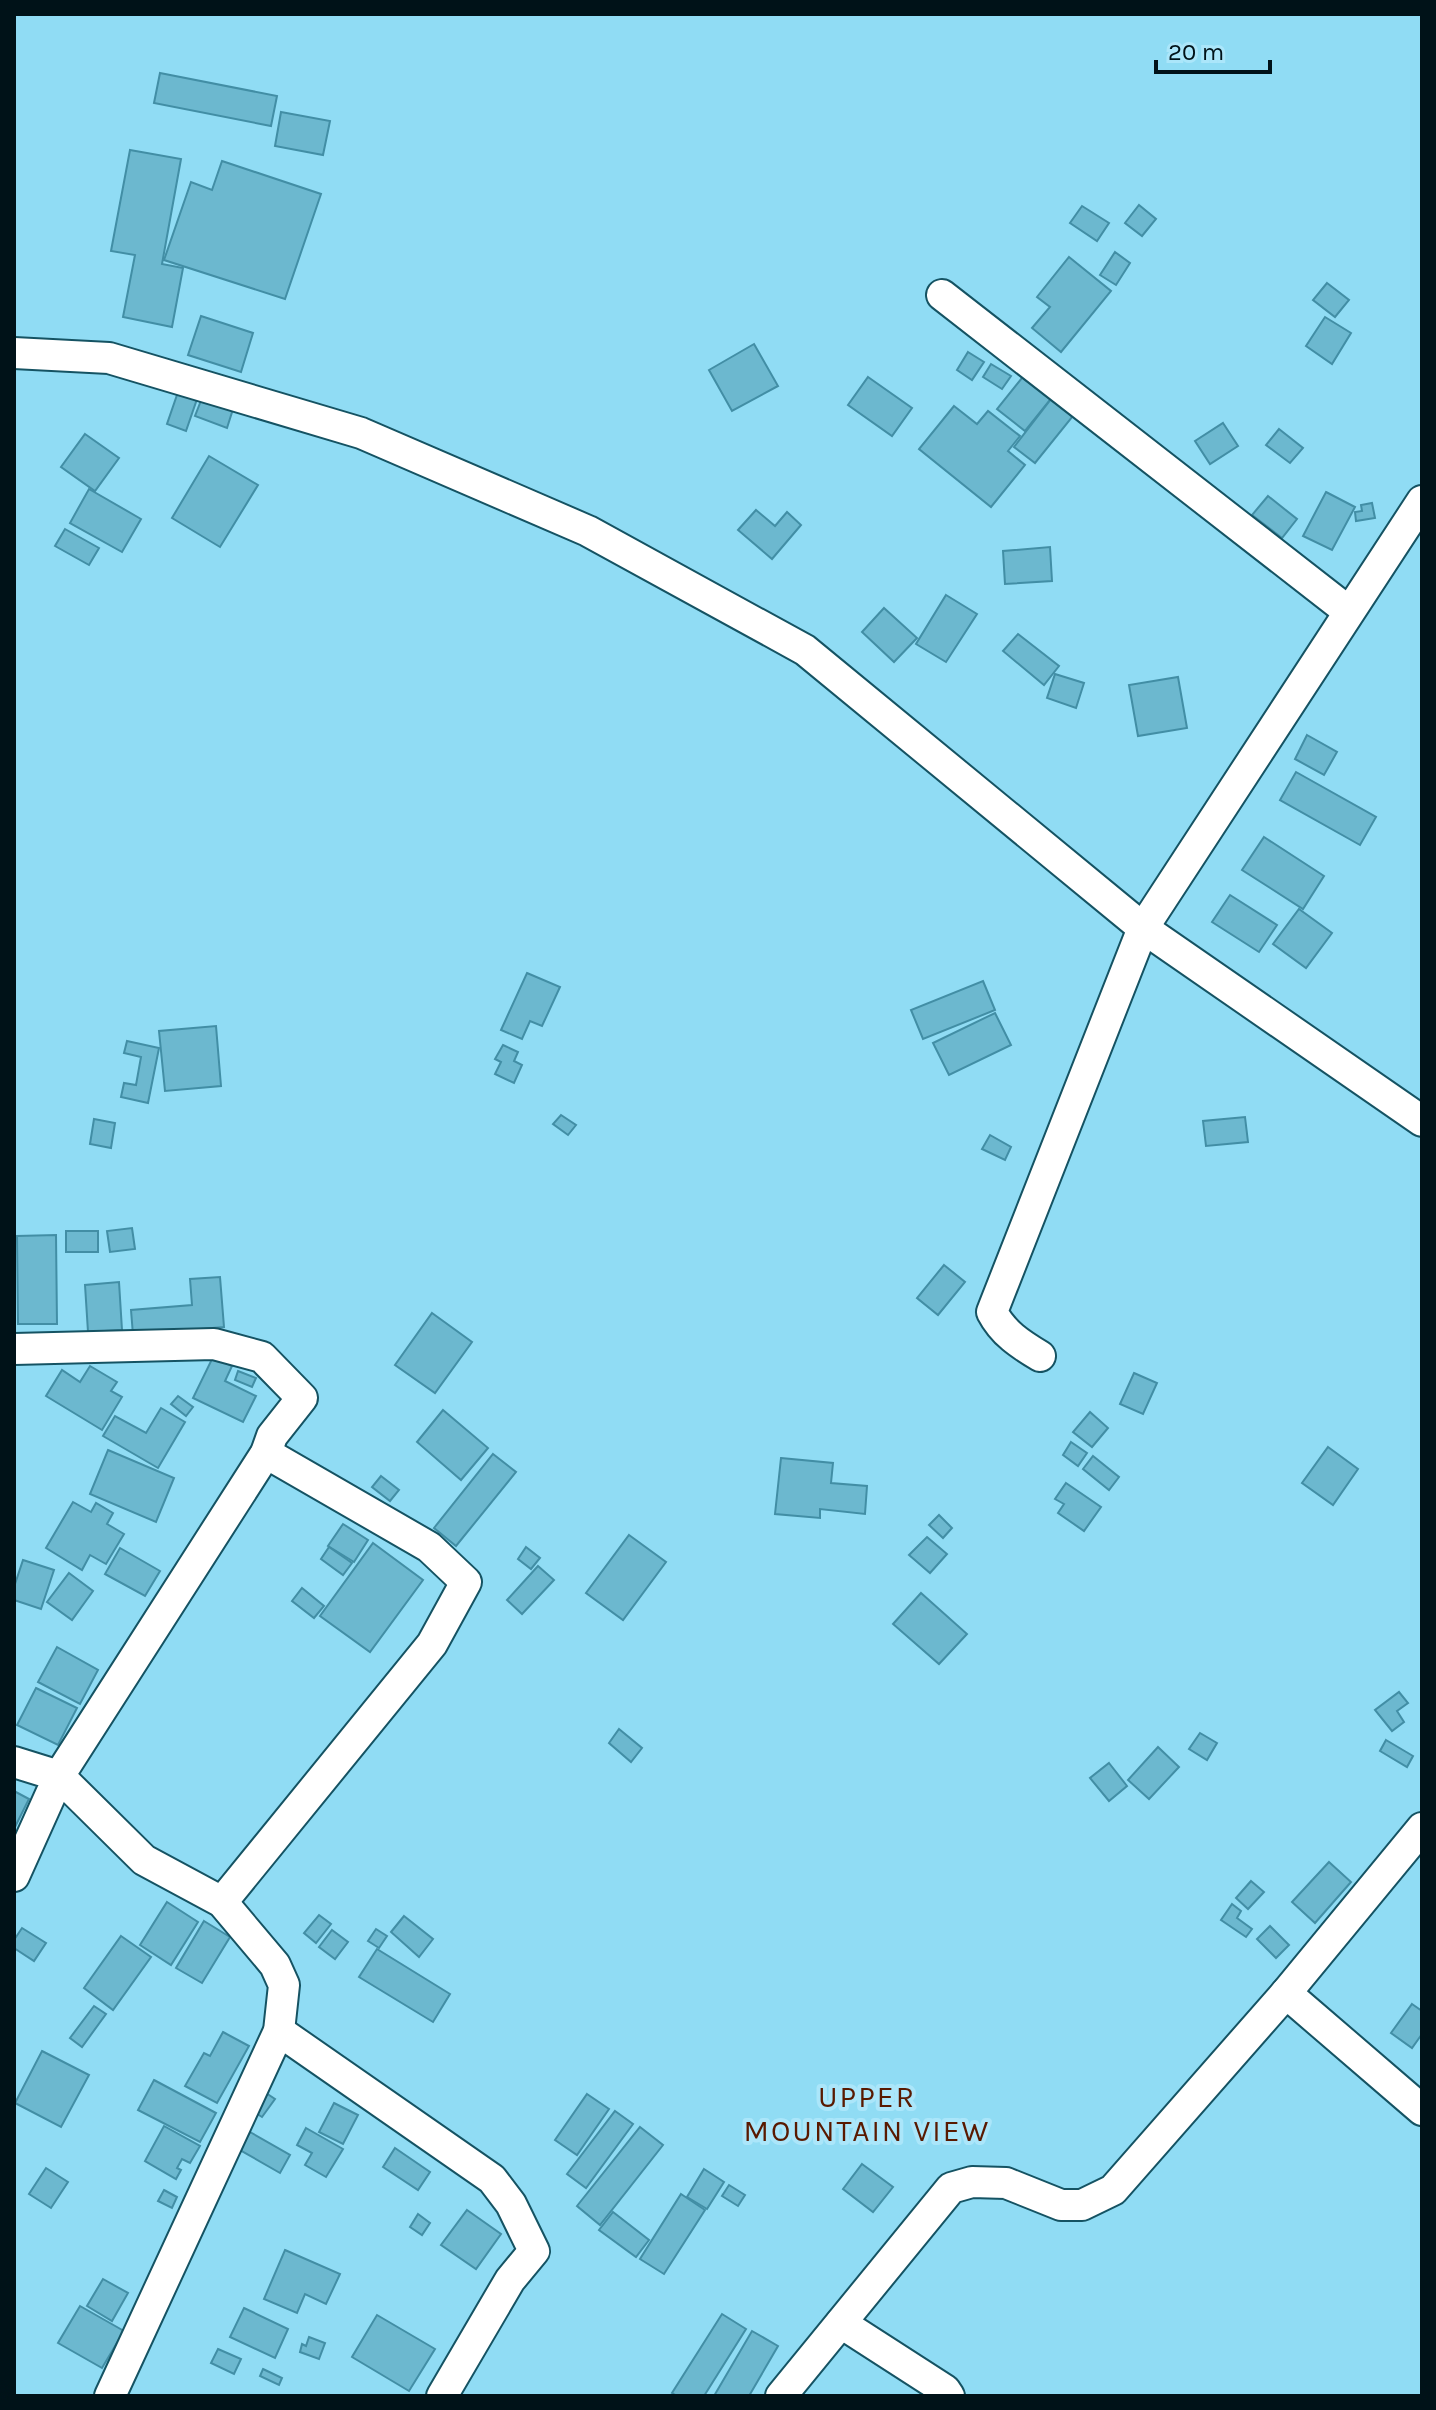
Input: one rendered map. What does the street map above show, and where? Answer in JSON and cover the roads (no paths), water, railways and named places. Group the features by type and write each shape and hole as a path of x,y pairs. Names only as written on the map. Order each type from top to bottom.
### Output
{"street":[{"path":"942,295 1348,611"},
{"path":"14,353 109,358 361,433 588,531 805,650 1143,928 1422,1121"},
{"path":"1040,1356 1017,1342 992,1312 1143,928 1422,501"},
{"path":"14,1349 214,1344 262,1357 302,1398 272,1436 266,1453 59,1776 14,1876"},
{"path":"222,1902 432,1644 466,1582 429,1547 266,1453"},
{"path":"14,1762 59,1776 144,1860 222,1902 275,1965 284,1985 279,2031 110,2396"},
{"path":"781,2396 951,2188 972,2182 1006,2183 1061,2205 1082,2205 1113,2190 1286,1993 1422,1828"},
{"path":"1286,1993 1422,2110"},
{"path":"279,2031 492,2179 511,2204 534,2251 510,2280 442,2396"},
{"path":"841,2323 945,2390 949,2396"}],"district":[{"name":"UPPER MOUNTAIN VIEW","path":"867,2114"}]}
